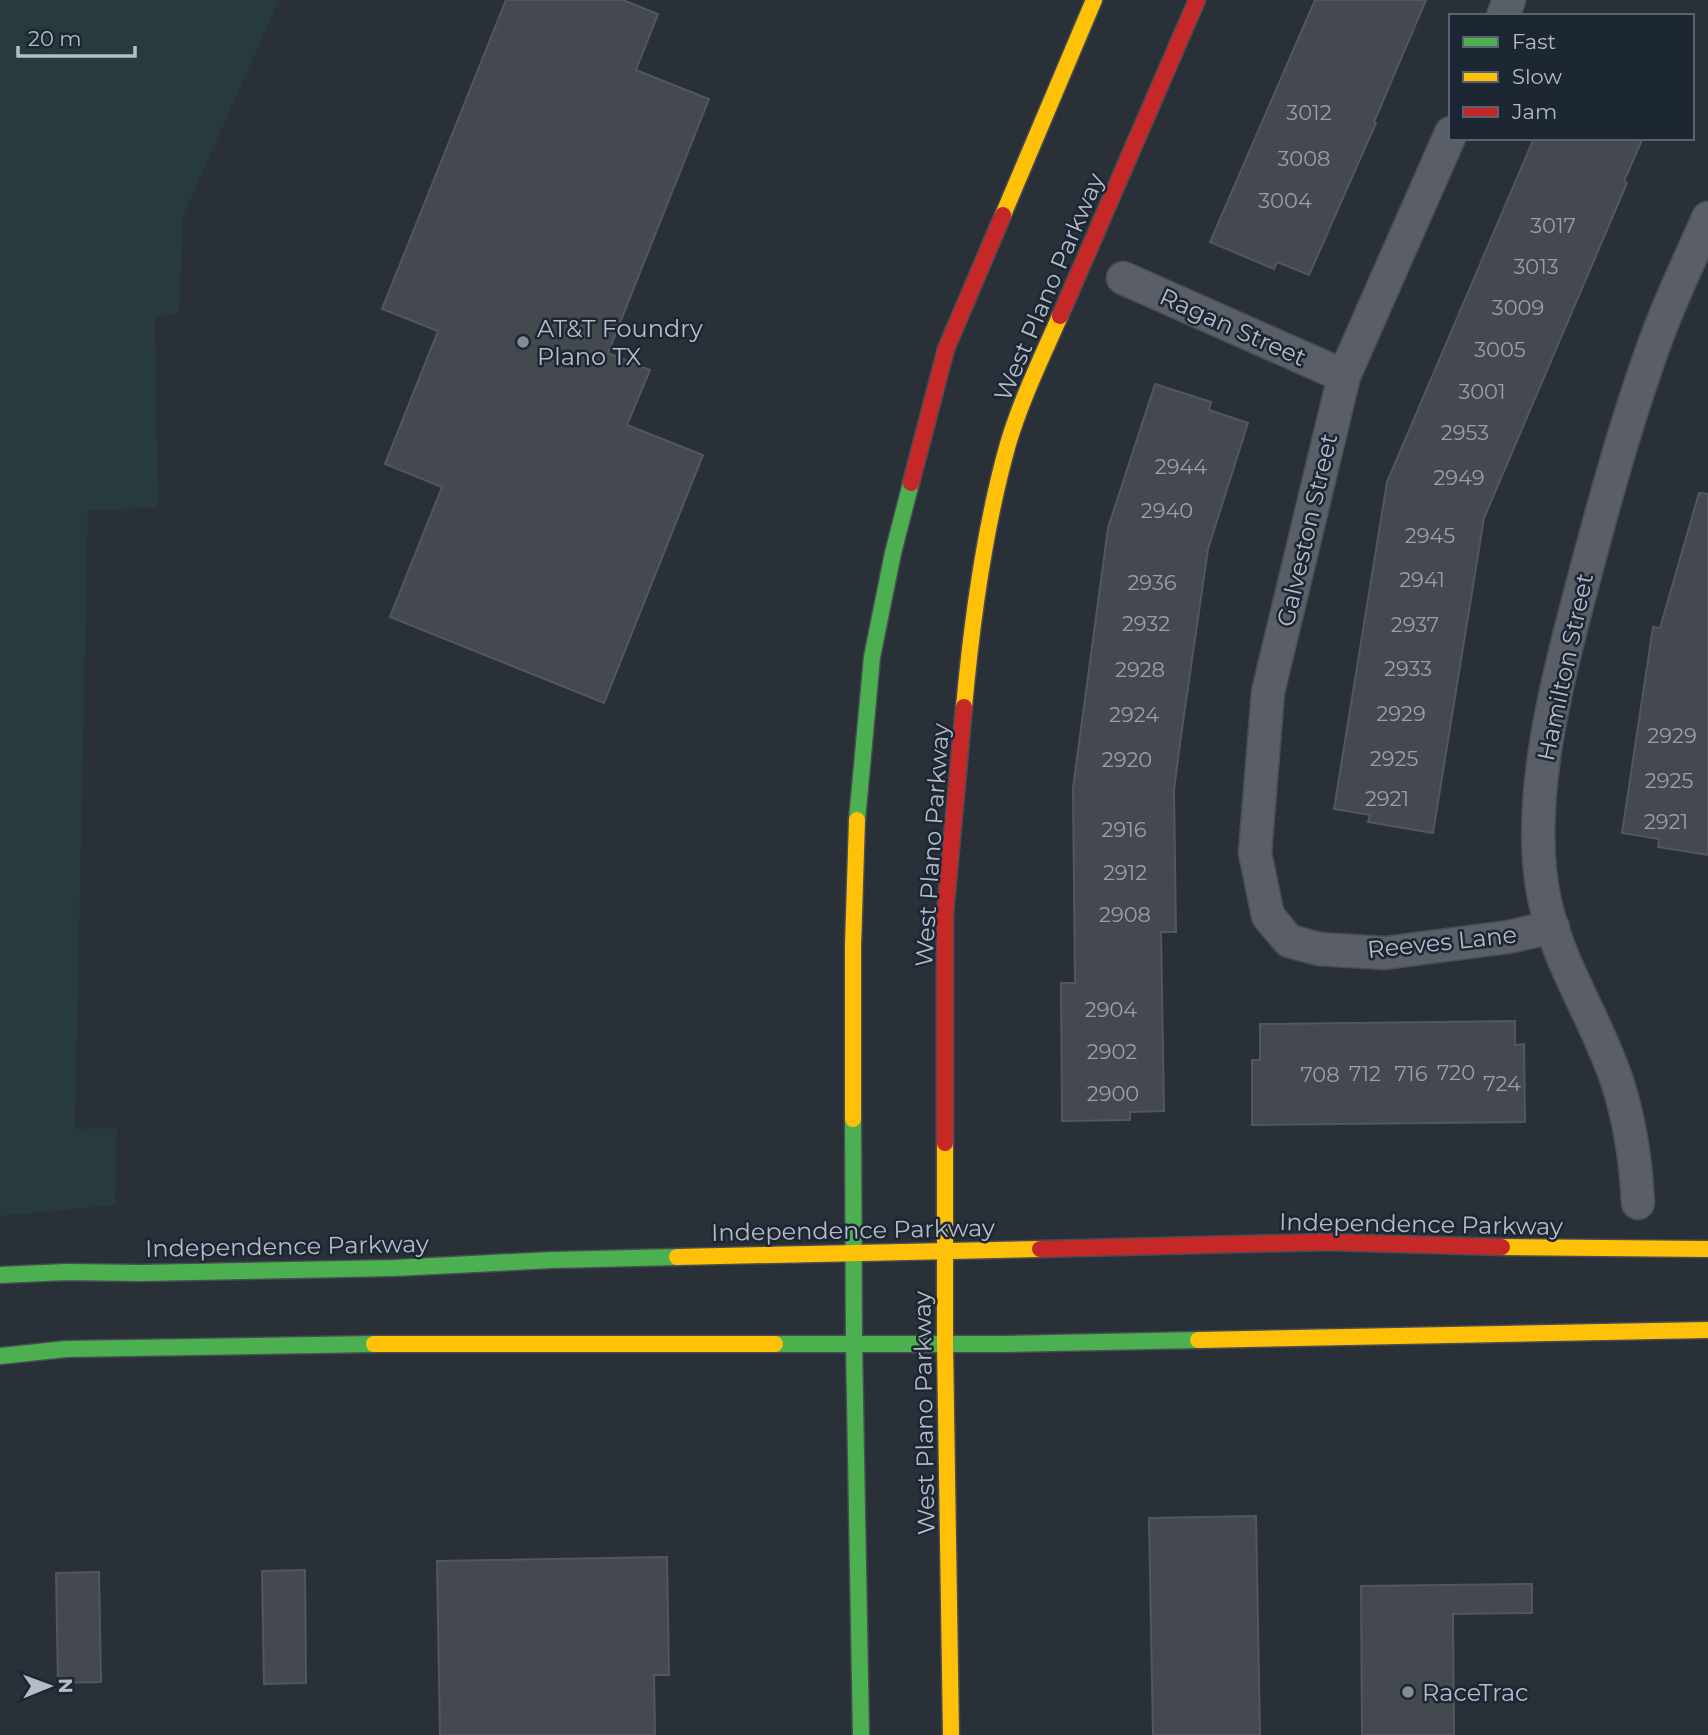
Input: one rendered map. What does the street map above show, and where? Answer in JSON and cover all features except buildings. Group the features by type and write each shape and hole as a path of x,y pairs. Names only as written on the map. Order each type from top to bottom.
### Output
{"main road":[{"path":"861,1735 854,1344 853,946 855,839 872,657 893,552 946,349 1094,0"},
{"name":"West Plano Parkway","path":"951,1735 945,1344 945,915 966,687 980,579 992,511 1009,442 1034,375 1197,0"},
{"name":"Independence Parkway","path":"0,1275 394,1268 552,1260 1328,1242 1457,1247 1708,1249"},
{"path":"0,1356 66,1349 417,1344 945,1344 1285,1340 1708,1330"}],"street":[{"name":"Galveston Street","path":"1289,941 1268,916 1255,853 1268,692 1344,376 1449,138"},
{"name":"Hamilton Street","path":"1638,1203 1635,1160 1618,1084 1566,965 1545,903 1539,863 1541,779 1559,672 1598,524 1654,344 1708,218"},
{"name":"Ragan Street","path":"1123,278 1344,376"},
{"name":"Reeves Lane","path":"1289,941 1319,949 1385,953 1508,937 1553,927"}],"green space":[{"path":"0,0 279,0 183,216 179,314 155,316 158,508 88,510 75,1129 117,1128 115,1205 0,1216"}],"traffic: fast":[{"path":"857,820 872,657 893,553 911,483"},
{"path":"853,1119 861,1735"},
{"path":"0,1275 394,1268 677,1257"},
{"path":"775,1344 1007,1344 1198,1340"},
{"path":"0,1356 66,1349 374,1344"}],"traffic: slow":[{"path":"1003,215 1094,0"},
{"path":"964,707 980,574 1000,476 1019,411 1060,316"},
{"path":"853,1119 853,946 857,820"},
{"path":"945,1143 951,1735"},
{"path":"1502,1247 1708,1249"},
{"path":"677,1257 1040,1249"},
{"path":"1198,1340 1708,1330"},
{"path":"374,1344 775,1344"}],"traffic: jam":[{"path":"1060,316 1197,0"},
{"path":"911,483 946,349 1003,215"},
{"path":"945,1143 945,914 964,707"},
{"path":"1040,1249 1328,1242 1502,1247"}],"place":[{"name":"AT&T Foundry Plano TX","path":"523,342"},
{"name":"RaceTrac","path":"1408,1692"}]}
